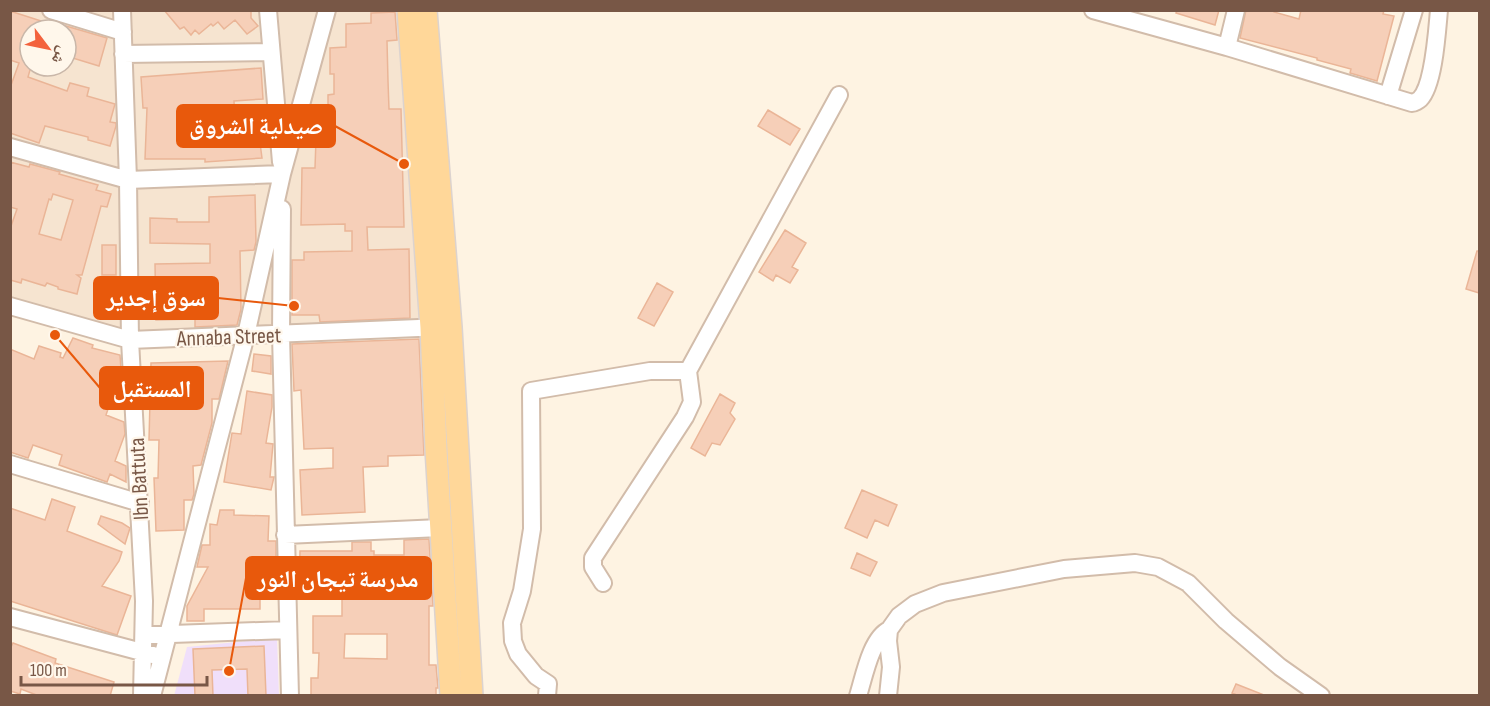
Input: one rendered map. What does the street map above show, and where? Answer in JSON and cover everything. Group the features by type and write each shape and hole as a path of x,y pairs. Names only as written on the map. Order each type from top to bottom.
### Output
{"main road":[{"path":"408,10 441,327 472,696"},
{"path":"426,10 441,327 440,528 451,696"}],"street":[{"path":"51,10 123,32"},
{"name":"Ibn Battuta","path":"122,10 128,180 130,340 140,502 144,635 142,696"},
{"path":"268,10 282,174 280,334 290,696"},
{"path":"152,696 246,335 282,174 327,10"},
{"path":"1093,10 1227,46 1412,103 1420,100 1427,87 1434,56 1439,10"},
{"path":"1227,46 1236,10"},
{"path":"1388,96 1414,10"},
{"path":"123,54 271,52"},
{"path":"603,583 593,567 593,558 685,417 692,402 688,371 839,95"},
{"path":"10,147 128,180 282,174"},
{"name":"Annaba Street","path":"10,306 130,340 441,327"},
{"path":"547,696 548,684 536,676 518,654 513,641 512,623 522,591 532,530 531,392 650,371 688,371"},
{"path":"10,464 140,502"},
{"path":"285,535 440,528"},
{"path":"888,696 891,667 888,641 890,630 895,620 906,609 924,599 943,593 1064,569 1124,563 1147,564 1169,571 1188,583 1214,610 1272,660 1321,696"},
{"path":"10,616 144,654 163,657"},
{"path":"144,635 288,630"},
{"path":"858,696 876,641 884,632 890,630"}],"shaded area":[{"path":"10,11 409,11 430,327 130,340 11,304"},
{"path":"277,638 279,695 174,696 187,647"}],"building":[{"path":"164,10 251,10 251,18 258,26 247,34 235,20 224,29 218,22 213,26 211,24 199,34 195,30 191,35 184,27 180,29"},
{"path":"1177,10 1219,10 1215,25 1176,13"},
{"path":"1246,10 1274,10 1274,12 1299,19 1301,10 1384,10 1383,14 1394,16 1377,81 1350,73 1351,69 1317,60 1317,58 1240,38"},
{"path":"10,11 32,18 18,18 18,63 10,60"},
{"path":"395,12 397,40 387,41 389,109 401,109 404,227 367,227 368,250 409,249 410,318 320,322 319,315 292,315 292,260 304,260 304,252 352,251 352,231 345,231 345,224 301,225 302,168 315,168 316,139 328,139 328,95 334,94 334,74 330,74 330,48 346,47 346,24 371,23 371,13"},
{"path":"78,30 107,38 99,66 78,60"},
{"path":"18,66 18,78 31,78 67,91 70,83 89,88 87,96 115,104 110,122 116,123 116,126 110,146 88,140 88,137 45,126 39,143 10,133 10,88"},
{"path":"261,68 263,99 234,101 235,124 257,121 262,158 205,162 205,159 145,159 147,108 143,108 141,77"},
{"path":"768,110 800,129 790,145 758,126"},
{"path":"10,162 29,167 30,164 60,172 59,174 98,185 96,190 111,194 107,207 101,206 82,275 77,275 81,278 77,294 58,289 47,283 45,286 22,279 21,283 10,280 10,229 17,209 10,207","holes":["53,194 73,200 61,240 39,234 49,199 51,200"]},
{"path":"255,195 256,242 254,250 240,251 241,309 237,325 195,327 195,319 156,320 155,264 210,263 210,244 150,243 150,218 177,219 177,222 209,222 209,197"},
{"path":"785,230 806,243 792,267 798,270 790,283 776,275 773,281 759,272"},
{"path":"102,245 116,245 116,275 102,275"},
{"path":"1477,251 1479,251 1479,293 1466,289"},
{"path":"657,283 673,292 654,326 638,318"},
{"path":"73,338 93,345 92,348 120,355 121,370 106,415 124,422 125,434 115,461 126,466 126,482 110,474 107,482 59,465 62,455 33,445 28,458 10,452 10,349 34,359 39,346 61,353 60,357 63,358"},
{"path":"419,339 424,455 388,456 388,466 363,467 365,512 302,515 300,470 333,468 333,448 304,449 301,390 294,391 292,344"},
{"path":"254,354 271,356 271,374 252,371"},
{"path":"228,361 219,399 212,399 212,423 201,465 193,466 194,494 192,500 184,500 184,530 156,531 154,478 158,478 159,440 149,440 151,363"},
{"path":"247,391 272,395 266,443 273,444 270,477 274,477 271,490 224,482 232,433 241,434"},
{"path":"720,394 735,403 730,413 735,419 720,445 712,443 705,456 691,448"},
{"path":"862,490 897,505 888,526 875,520 867,538 845,528"},
{"path":"52,499 75,507 67,531 122,552 119,561 102,586 131,596 117,635 10,601 10,508 45,520"},
{"path":"220,510 234,510 234,515 269,516 268,541 276,541 276,557 272,557 272,564 260,564 260,609 204,609 204,621 187,621 187,606 208,567 197,567 202,545 210,545 210,524 217,525"},
{"path":"101,516 130,528 125,544 98,524"},
{"path":"429,539 433,606 429,606 429,665 436,665 438,688 436,688 436,696 311,696 311,678 318,678 319,653 313,653 313,616 342,616 342,598 299,598 300,551 352,551 352,542 371,542 371,551 374,551 374,555 404,555 404,540","holes":["345,634 387,634 387,659 344,658"]},
{"path":"857,553 877,562 870,576 851,568"},
{"path":"13,643 56,659 55,663 114,682 110,696 39,696 21,689 20,694 10,691 10,649"},
{"path":"264,646 266,696 248,696 247,669 212,670 213,696 195,696 193,649"},
{"path":"1236,684 1264,696 1239,696 1232,693"}],"place":[{"name":"صيدلية الشروق","path":"404,164"},
{"name":"سوق إجدير","path":"294,306"},
{"name":"المستقبل","path":"55,335"},
{"name":"مدرسة تيجان النور","path":"229,671"}]}
